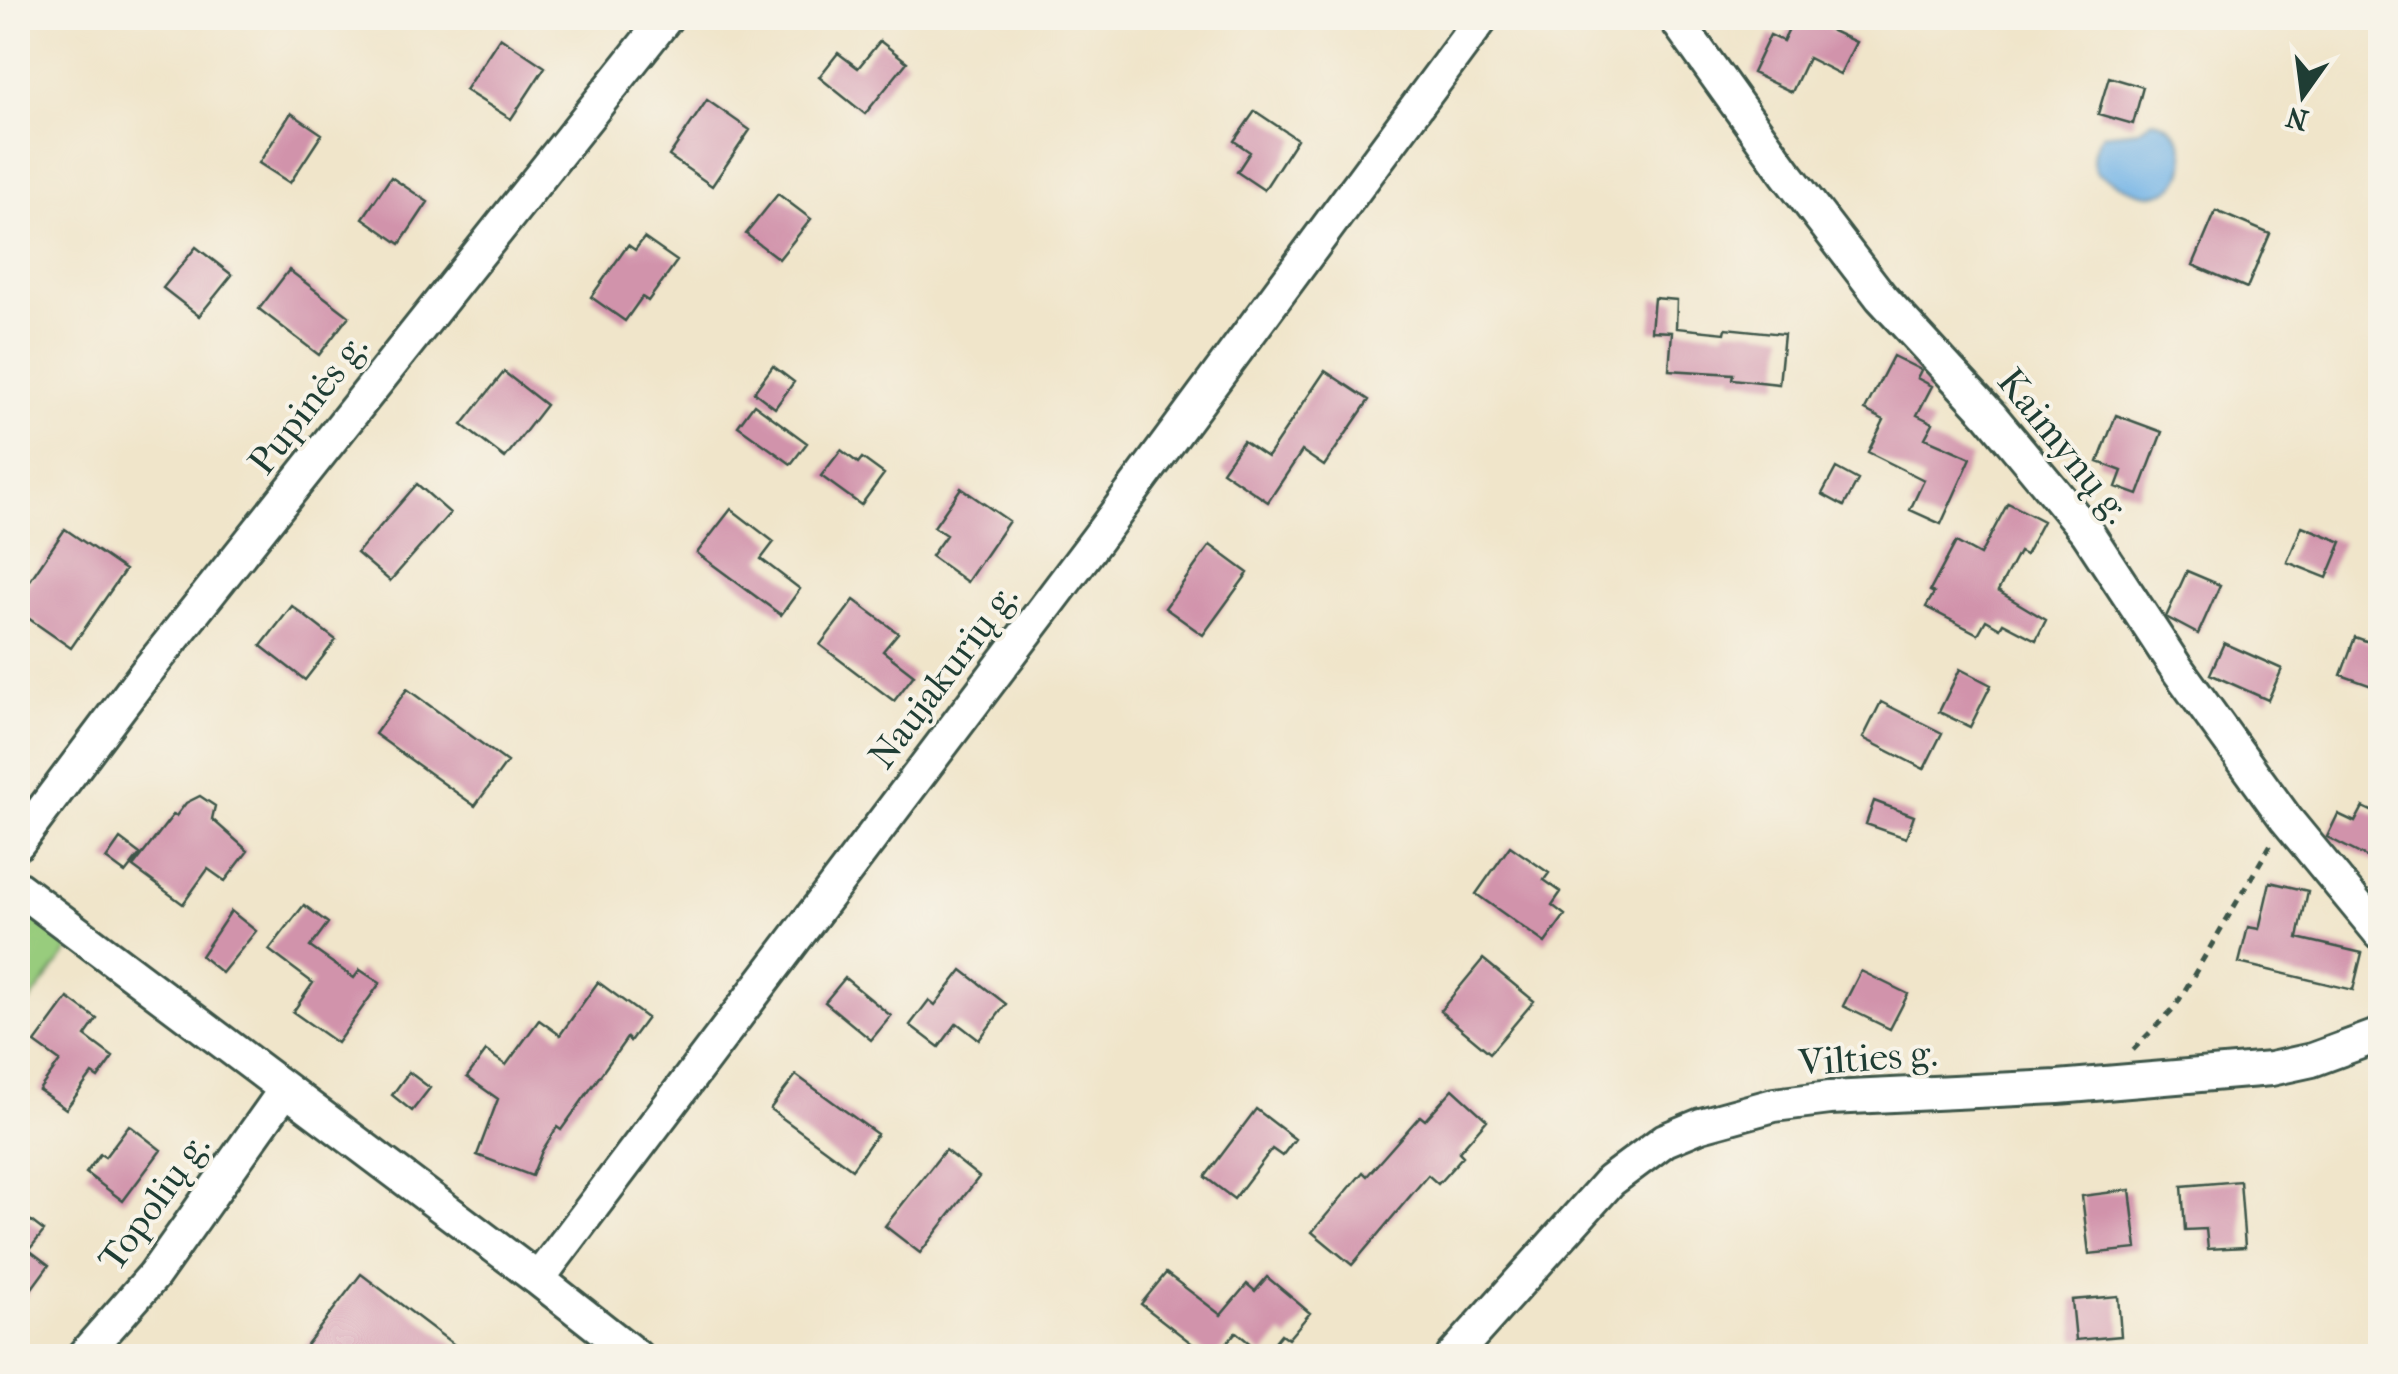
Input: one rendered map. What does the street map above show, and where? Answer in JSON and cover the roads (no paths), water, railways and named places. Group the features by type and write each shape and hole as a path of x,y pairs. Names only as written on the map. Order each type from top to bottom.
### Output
{"street":[{"name":"Pupinės g.","path":"18,843 184,624 666,18"},
{"name":"Naujakurių g.","path":"538,1278 1120,508 1482,18"},
{"name":"Kaimynų g.","path":"1675,18 1876,292 1990,415 2088,532 2175,666 2286,819 2380,933"},
{"path":"18,888 538,1278 636,1356"},
{"name":"Vilties g.","path":"1453,1356 1610,1181 1665,1140 1701,1125 1774,1106 1830,1098 2100,1084 2271,1069 2312,1060 2380,1034"},
{"name":"Topolių g.","path":"83,1356 154,1275 285,1090"}],"water":[{"path":"2153,120 2167,125 2183,147 2182,173 2175,185 2164,192 2149,194 2097,173 2094,153 2103,134 2138,130"}]}
